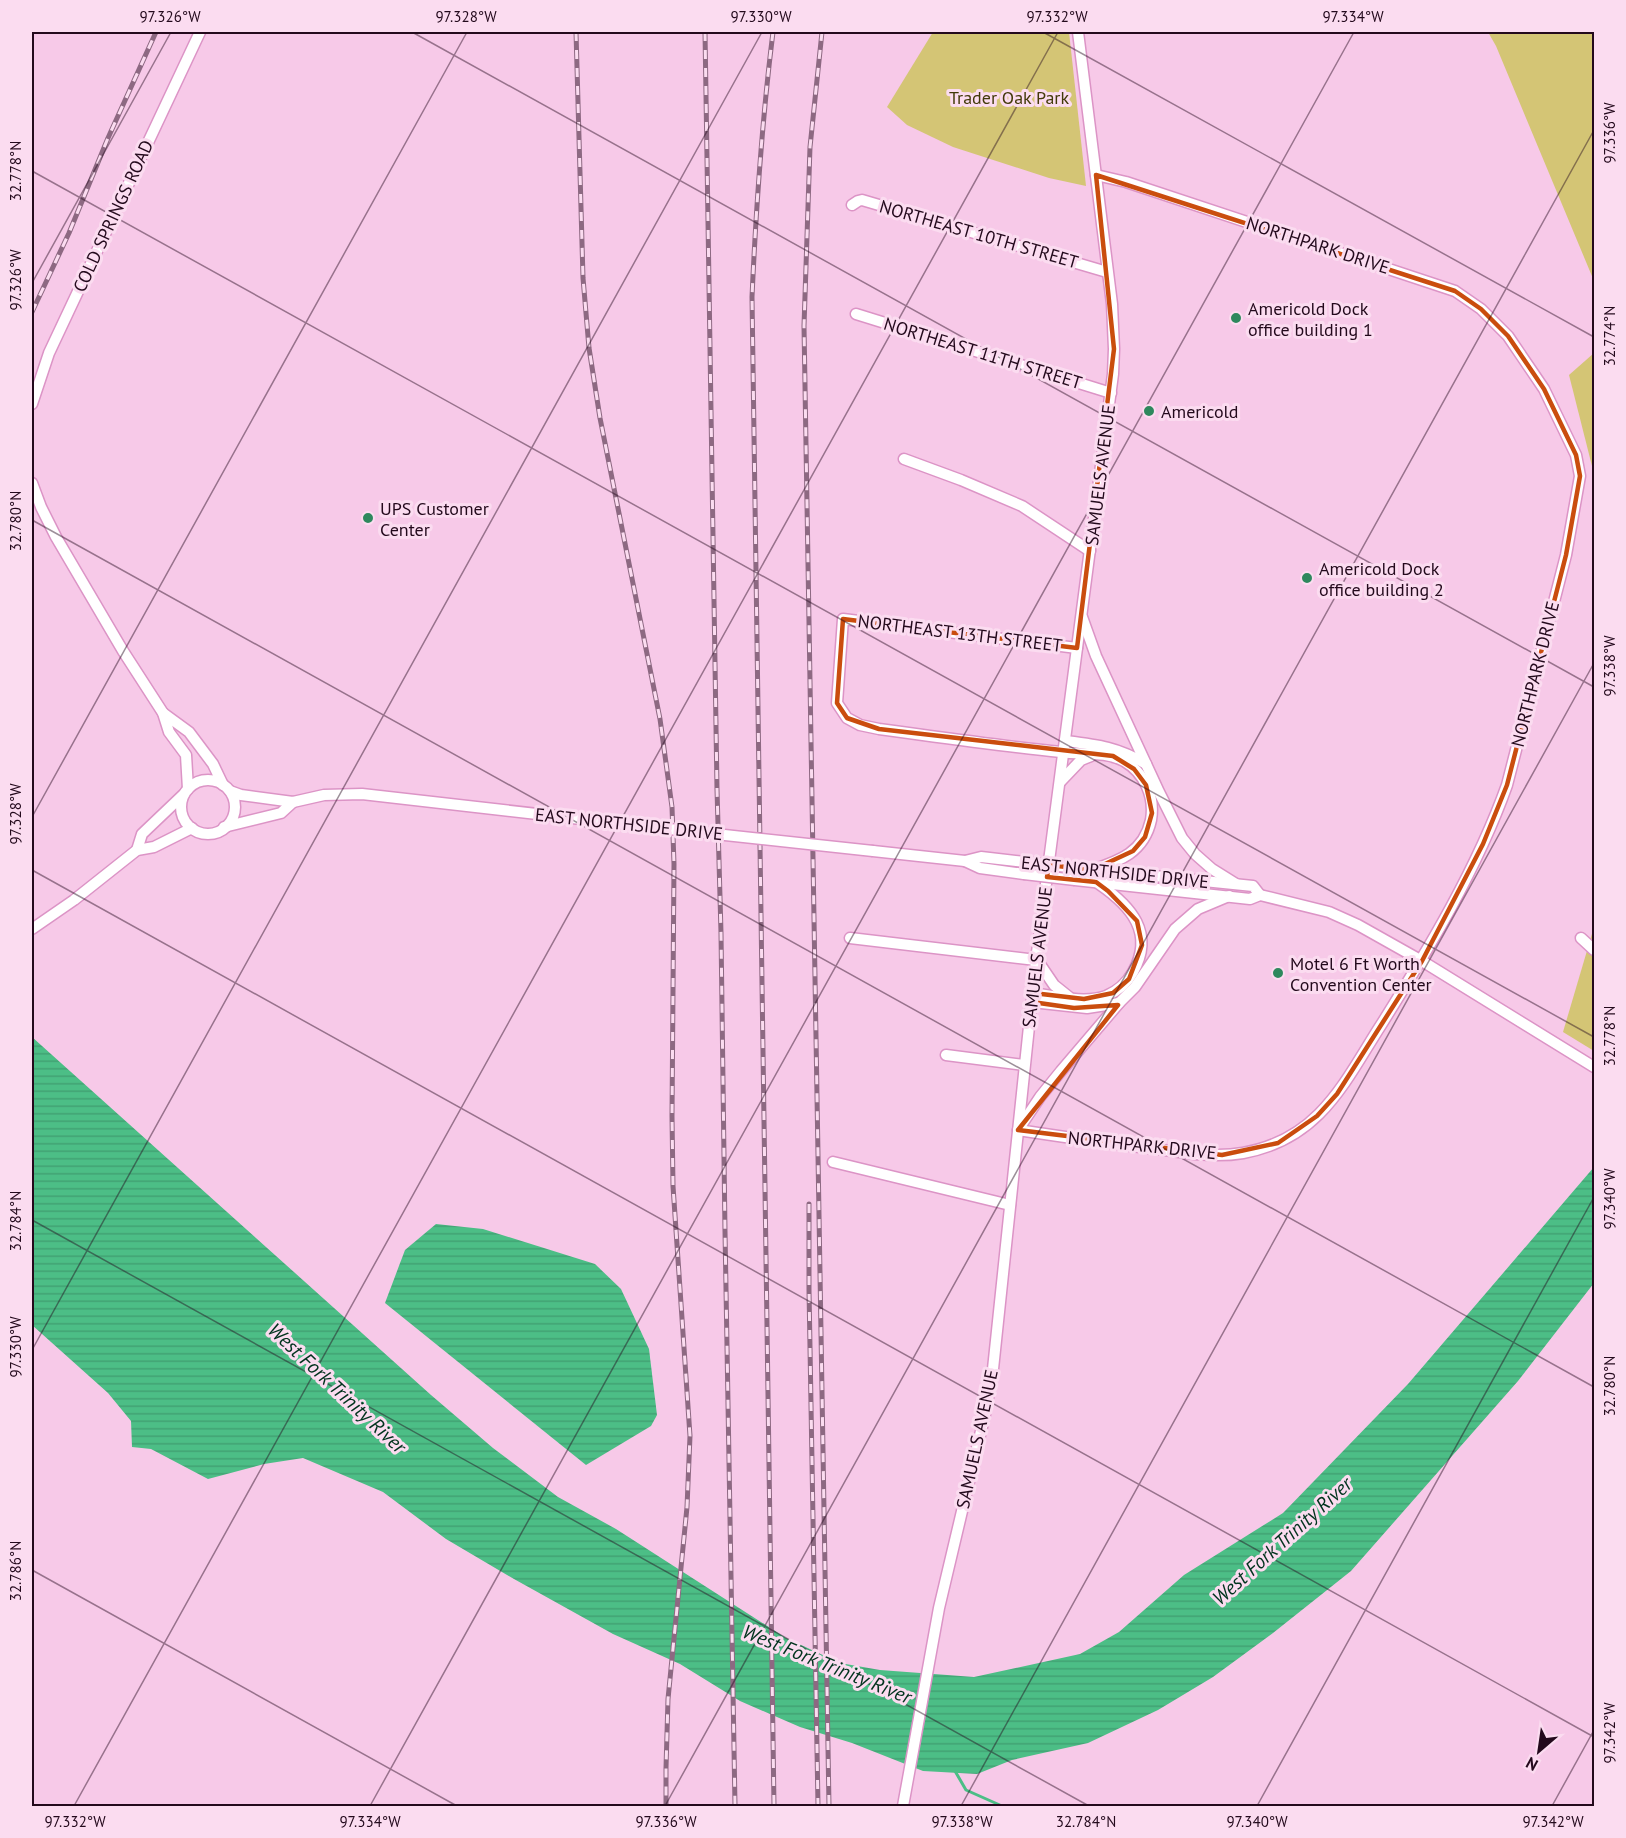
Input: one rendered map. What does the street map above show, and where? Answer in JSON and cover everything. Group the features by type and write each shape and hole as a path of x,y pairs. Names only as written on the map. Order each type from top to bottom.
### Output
{"street":[{"name":"COLD SPRINGS ROAD","path":"32,404 49,353 200,32"},
{"name":"SAMUELS AVENUE","path":"904,1802 939,1608 986,1410 993,1369 1036,960 1113,374 1114,333 1078,32"},
{"name":"NORTHPARK DRIVE","path":"1018,1130 1185,1153 1225,1155 1244,1153 1278,1143 1317,1116 1337,1094 1422,961 1496,817 1507,785 1566,555 1580,476 1576,455 1544,389 1508,336 1481,309 1455,291 1132,184 1096,175"},
{"name":"NORTHEAST 10TH STREET","path":"852,205 862,201 1107,272"},
{"name":"NORTHEAST 11TH STREET","path":"856,314 1111,393"},
{"path":"904,459 1022,506 1090,551"},
{"path":"32,483 56,537 123,651 163,713 169,732 186,755 186,791 181,809 183,818 192,828 204,833 213,833 224,827 232,817 233,799 213,764 189,732 163,713"},
{"path":"1082,615 1096,656 1182,838 1212,869 1236,884"},
{"name":"NORTHEAST 13TH STREET","path":"1064,753 879,729 860,725 847,718 837,702 843,619 1077,648"},
{"path":"1065,741 1107,746 1129,754 1146,764"},
{"path":"1064,753 1113,756 1142,776 1151,798 1152,813 1145,837 1133,851 1121,859 1092,870"},
{"path":"1060,782 1081,760 1095,754"},
{"path":"137,850 142,834 198,782 216,781 226,788"},
{"name":"EAST NORTHSIDE DRIVE","path":"226,788 241,795 293,802 324,795 362,795 873,850 965,861 980,868 1075,880 1250,899 1260,895 1329,912 1358,925 1422,961 1591,1065"},
{"name":"EAST NORTHSIDE DRIVE","path":"224,827 281,813 293,802"},
{"path":"32,929 74,900 137,850 154,847 192,828"},
{"name":"EAST NORTHSIDE DRIVE","path":"965,861 981,857 1236,884 1253,886 1260,895"},
{"path":"1032,998 1095,998 1113,993 1129,979 1140,955 1141,937 1137,921 1122,902 1096,882"},
{"path":"1018,1130 1047,1088 1135,987 1175,929 1198,909 1229,896"},
{"path":"850,938 1036,960 1054,985 1069,997"},
{"path":"1581,938 1594,950"},
{"path":"1032,998 1087,1008 1119,1003"},
{"path":"946,1055 1024,1065"},
{"path":"833,1162 1010,1205"}],"highlighted area":[{"path":"1096,175 1455,291 1481,309 1508,336 1544,389 1576,455 1580,476 1566,555 1507,785 1483,844 1422,961 1337,1094 1317,1116 1278,1143 1222,1155 1018,1130 1118,1005 1074,1008 1032,1002 1033,993 1084,999 1113,993 1129,979 1142,945 1137,921 1108,891 1096,882 1047,877 1049,865 1092,870 1133,851 1145,837 1152,813 1146,785 1134,769 1113,756 879,729 847,718 837,703 843,619 1077,648 1114,349"}],"green space":[{"name":"Trader Oak Park","path":"933,32 1069,32 1086,186 1049,178 953,147 907,125 887,107"},
{"path":"1488,32 1594,32 1594,281 1496,46"},
{"path":"1594,353 1594,474 1569,375"},
{"path":"1594,927 1594,1051 1563,1032"}],"water":[{"name":"West Fork Trinity River","path":"32,1037 431,1395 493,1448 558,1497 616,1529 786,1638 840,1663 880,1670 974,1677 1080,1654 1119,1632 1184,1575 1283,1513 1408,1384 1594,1167 1594,1283 1518,1381 1351,1571 1213,1677 1158,1710 1088,1743 1012,1760 977,1774 923,1771 852,1743 800,1727 740,1701 680,1664 613,1634 514,1579 446,1539 383,1492 303,1458 264,1464 208,1479 151,1449 132,1447 131,1421 108,1393 32,1325"},
{"path":"436,1224 483,1229 595,1264 621,1289 649,1349 657,1415 651,1426 586,1465 385,1303 405,1250"}],"waterway":[{"path":"955,1771 966,1790 1002,1806"}],"railway":[{"path":"32,312 69,233 108,138 156,32"},
{"path":"576,32 583,278 589,348 600,418 660,719 672,807 674,864 673,1186 690,1436 687,1507 668,1699 666,1806"},
{"path":"705,32 735,1806"},
{"path":"773,32 760,164 752,297 774,1806"},
{"path":"822,32 810,147 804,326 829,1806"},
{"path":"809,1204 818,1806"}],"place":[{"name":"Americold Dock office building 1","path":"1236,318"},
{"name":"Americold","path":"1149,411"},
{"name":"UPS Customer Center","path":"368,518"},
{"name":"Americold Dock office building 2","path":"1307,578"},
{"name":"Motel 6 Ft Worth Convention Center","path":"1278,973"}]}
